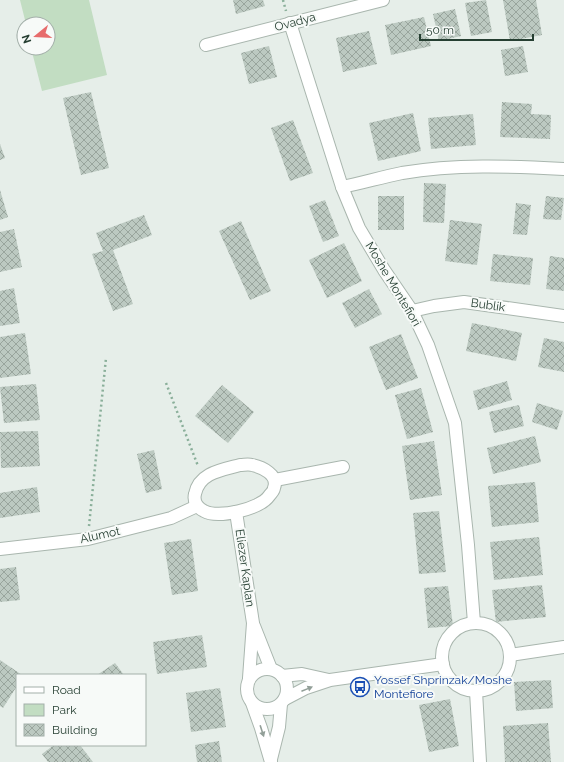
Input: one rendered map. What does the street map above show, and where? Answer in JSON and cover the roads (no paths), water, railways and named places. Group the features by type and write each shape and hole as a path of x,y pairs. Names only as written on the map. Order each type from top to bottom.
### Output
{"street":[{"name":"Ovadya","path":"206,45 383,0"},
{"name":"Moshe Montefiori","path":"290,23 342,187 359,228 384,270 412,311 428,345 455,423 468,546 474,623"},
{"path":"342,187 402,173 458,167 517,166 564,169"},
{"name":"Bublik","path":"412,311 464,302 564,316"},
{"path":"240,465 252,465 266,470 271,474 274,480 275,488 267,498 256,506 236,512 220,514 205,512 197,506 194,497 196,487 204,478 217,471 240,465"},
{"path":"274,480 343,467"},
{"name":"Alumot","path":"0,549 88,539 171,518 197,506"},
{"name":"Eliezer Kaplan","path":"236,512 253,623 249,678"},
{"name":"Eliezer Kaplan","path":"253,623 277,673"},
{"path":"474,623 484,624 494,628 502,635 510,654 509,666 504,676 497,684 487,690 476,691 464,689 454,684 447,675 443,664 442,653 446,642 453,632 462,626 474,623"},
{"path":"510,654 564,646"},
{"path":"252,704 257,708 276,708 283,701 306,688 330,680 443,664"},
{"path":"271,760 252,704 246,691 249,678 260,670 277,673 302,674 330,680"},
{"path":"271,760 280,727 283,701 287,693 287,686 277,673"},
{"path":"476,691 480,762"}],"place":[{"name":"Yossef Shprinzak/Moshe Montefiore","path":"360,687"}]}
